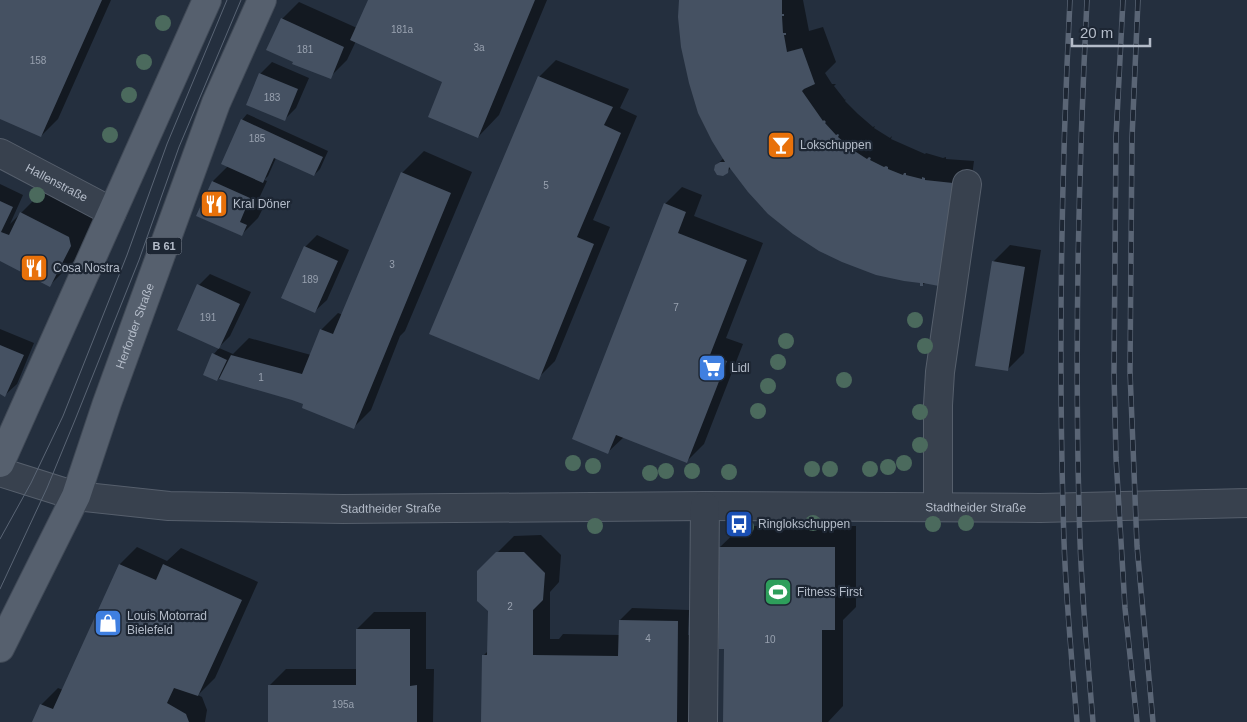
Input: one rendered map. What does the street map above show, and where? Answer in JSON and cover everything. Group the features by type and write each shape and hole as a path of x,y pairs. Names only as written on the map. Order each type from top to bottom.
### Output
{"main road":[{"path":"0,463 207,0"},
{"name":"Herforder Straße","path":"0,648 76,496 216,103 262,0"}],"street":[{"name":"Hallenstraße","path":"0,153 112,212"},
{"path":"938,508 938,405 940,372 967,184"},
{"name":"Stadtheider Straße","path":"0,472 76,496 169,506 343,508 705,506 1040,508 1247,503"},
{"path":"703,722 705,506"}],"building":[{"path":"0,0 102,0 41,137 0,119"},
{"path":"368,0 535,0 478,138 428,117 442,82 350,40"},
{"name":"Lokschuppen","path":"679,0 782,0 782,14 784,14 782,16 783,33 786,33 784,35 787,52 802,48 815,84 802,91 823,121 826,122 836,135 838,134 838,137 851,148 853,146 855,148 853,150 867,159 869,157 871,158 870,160 888,167 888,169 903,175 906,173 906,175 922,179 922,177 925,180 953,183 939,286 923,283 923,286 920,286 920,283 876,275 819,251 793,234 768,214 729,167 728,173 723,176 717,175 714,170 715,165 725,162 698,113 689,83 681,47 678,17"},
{"path":"281,18 344,47 331,79 292,64 293,62 266,50"},
{"path":"259,73 298,89 285,121 246,105"},
{"path":"538,76 613,107 604,125 621,133 577,237 594,244 539,380 429,334"},
{"path":"241,119 323,157 314,176 274,158 263,183 221,164"},
{"path":"401,172 451,193 354,429 302,408 303,404 219,379 231,355 302,374 320,329 333,334"},
{"path":"212,181 250,198 240,222 247,225 242,236 196,216"},
{"path":"0,201 13,207 1,232 9,235 20,212 69,237 71,246 50,287 0,261"},
{"path":"664,203 686,212 678,233 747,260 710,355 727,361 687,463 616,435 608,454 572,439"},
{"path":"304,246 338,261 315,313 281,298"},
{"path":"992,261 1025,267 1008,371 975,366"},
{"path":"197,284 240,304 219,349 177,330"},
{"path":"0,345 24,355 5,397 0,394"},
{"path":"212,353 227,360 217,381 203,375"},
{"path":"719,547 835,547 835,630 822,630 822,722 723,722 724,649 719,649"},
{"path":"496,552 524,552 545,573 543,600 533,610 533,655 618,656 619,620 678,621 677,722 481,722 482,655 487,655 488,611 477,601 477,571"},
{"path":"119,564 156,580 163,564 242,600 198,696 174,688 167,703 186,714 189,722 32,722 40,704 53,709"},
{"path":"356,629 410,629 410,686 417,685 417,722 268,722 268,685 356,685"}],"tram line":[{"path":"0,539 31,483 63,416 127,255 167,144 227,0"},
{"path":"0,589 47,488 75,420 139,260 179,147 241,0"}],"railway":[{"path":"1070,0 1064,135 1061,405 1065,564 1077,722"},
{"path":"1087,0 1079,203 1077,406 1081,564 1093,722"},
{"path":"1123,0 1116,137 1114,373 1116,458 1125,608 1137,722"},
{"path":"1138,0 1132,138 1130,372 1137,546 1153,722"}],"place":[{"name":"Lokschuppen","path":"781,145"},
{"name":"Kral Döner","path":"214,204"},
{"name":"Cosa Nostra","path":"34,268"},
{"name":"Lidl","path":"712,368"},
{"name":"Ringlokschuppen","path":"739,524"},
{"name":"Fitness First","path":"778,592"},
{"name":"Louis Motorrad Bielefeld","path":"108,623"}]}
